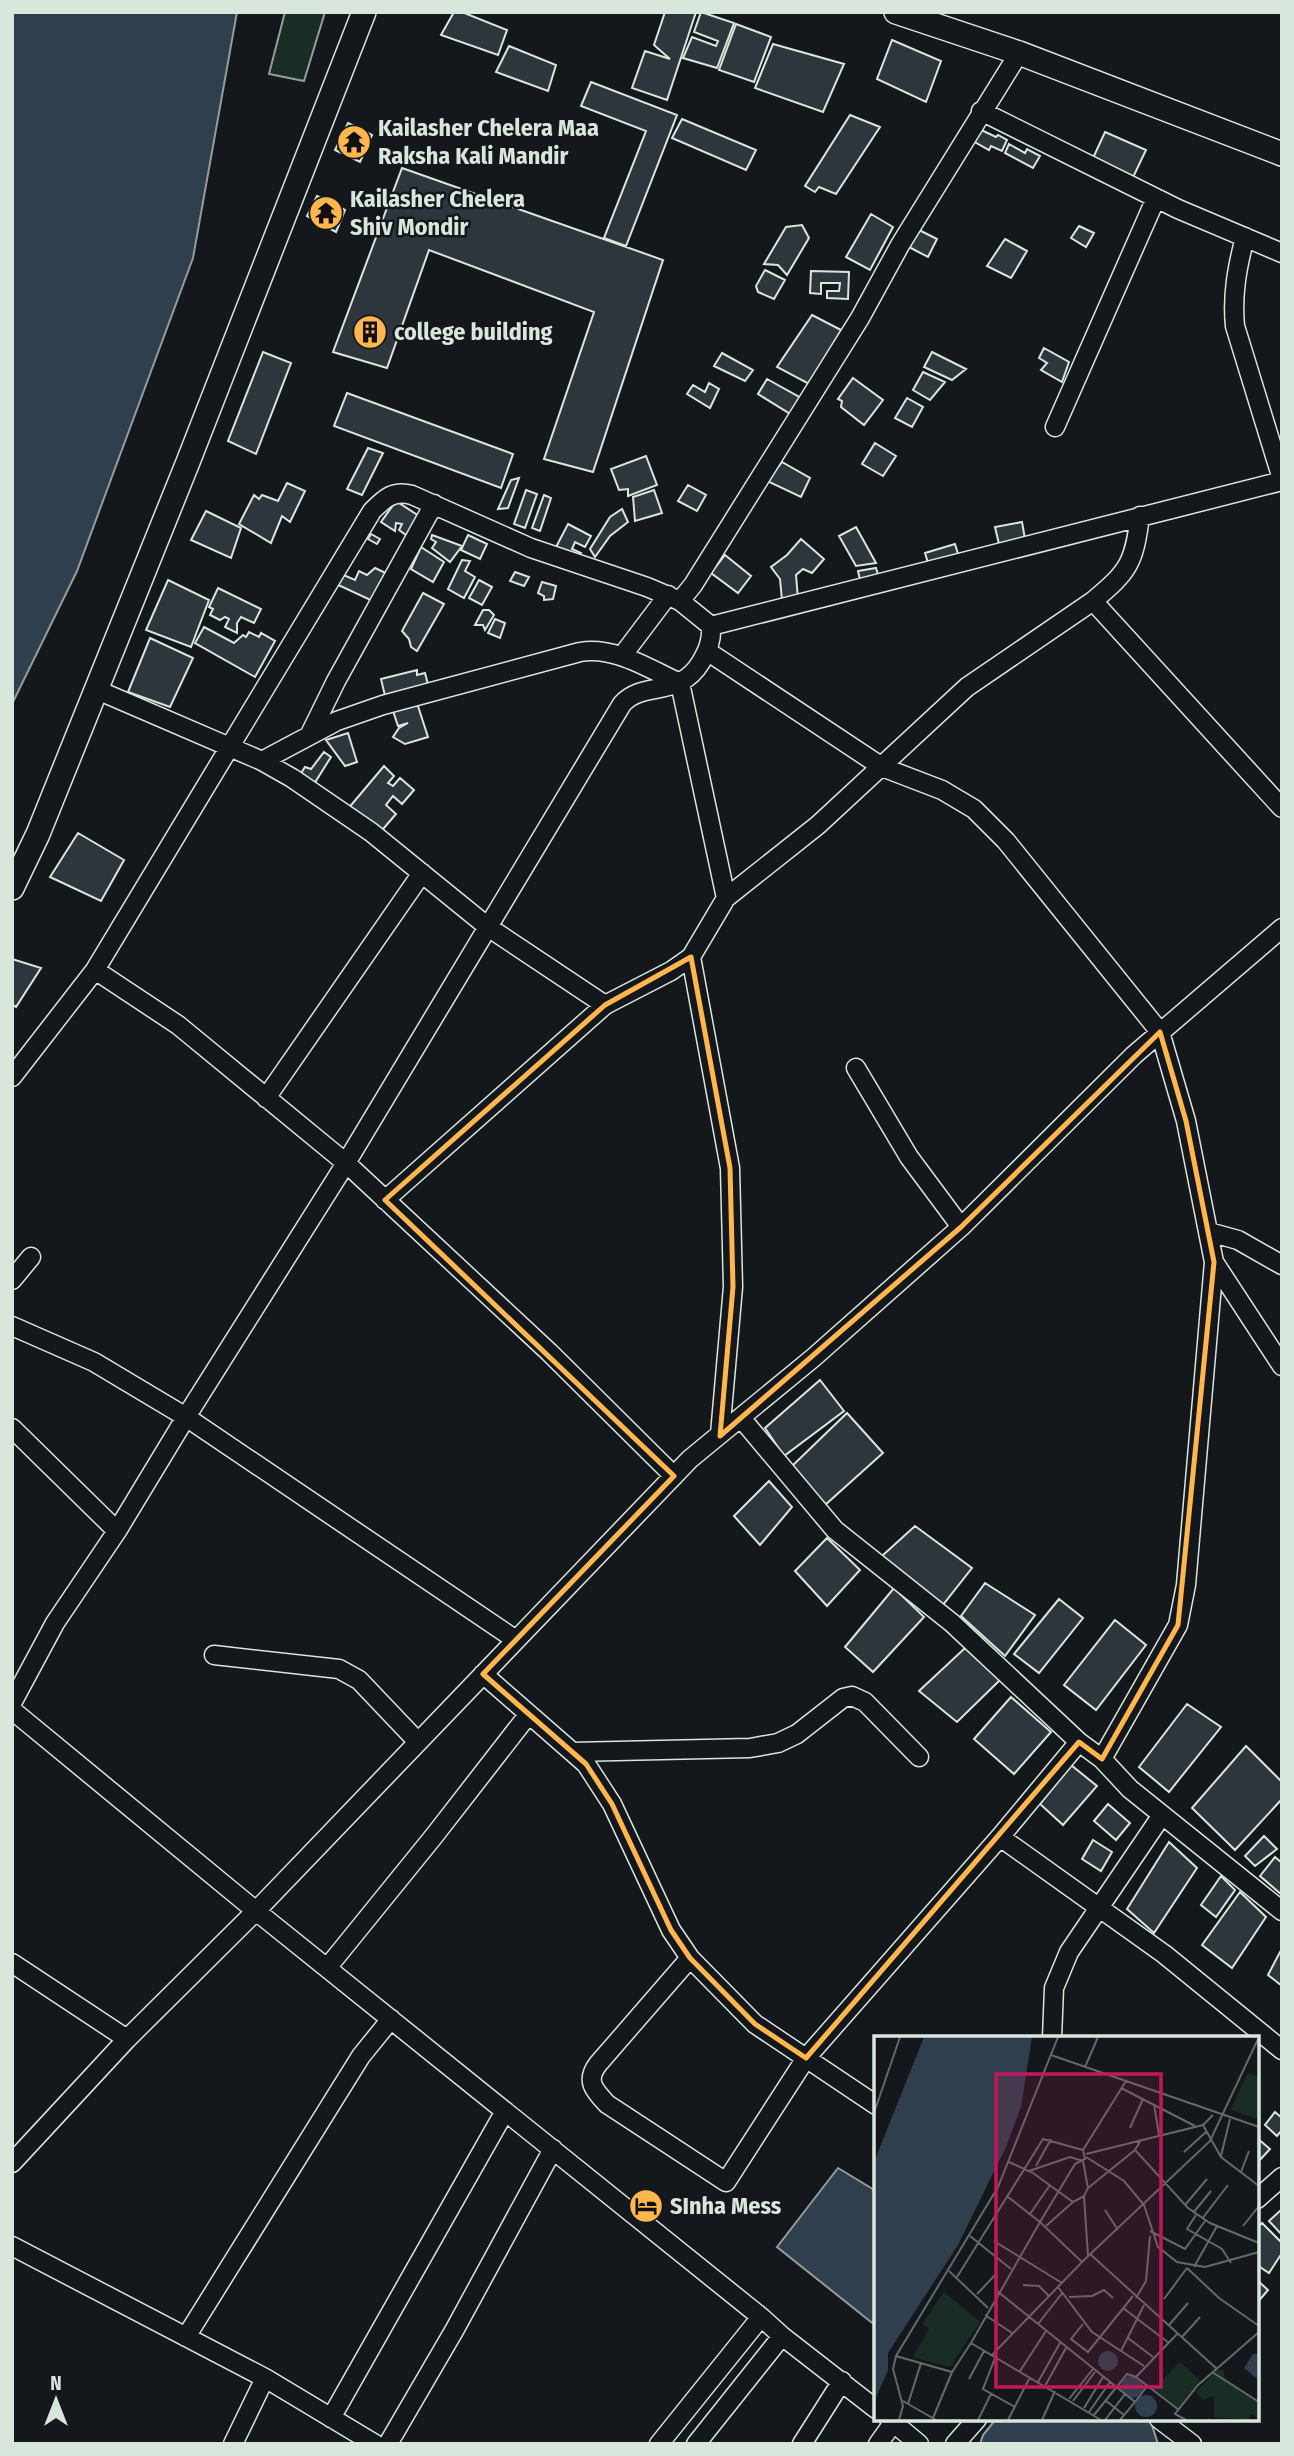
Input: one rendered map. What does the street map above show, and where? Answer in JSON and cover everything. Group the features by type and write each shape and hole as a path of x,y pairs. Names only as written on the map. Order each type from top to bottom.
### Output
{"street":[{"path":"12,888 38,834 188,462 363,12"},
{"path":"896,12 1019,54 1282,153"},
{"path":"622,656 674,598 693,585 860,318 900,245 981,111 1019,54"},
{"path":"981,111 1156,198 1282,253"},
{"path":"1055,427 1156,198"},
{"path":"710,626 1282,480 1235,326 1232,301 1235,274 1245,237"},
{"path":"12,1077 95,970 372,511 384,499 396,493 412,495 531,548 674,598 710,626 712,638 707,651 698,667 680,683 628,696 622,704 346,1163 117,1531 55,1623 12,1703"},
{"path":"310,734 434,504"},
{"path":"385,1199 605,1006 671,971 691,957 726,898 818,825 967,687 1093,601 1116,582 1129,566 1136,546 1140,516"},
{"path":"1093,601 1282,808"},
{"path":"262,761 337,721 383,705 580,652 594,650 622,656 680,683"},
{"path":"707,651 882,767 942,790 974,809 1006,841 1160,1032 1186,1121 1214,1262 1186,1585 1178,1625 1102,1759"},
{"path":"680,683 726,898"},
{"path":"95,689 262,761 292,778 342,812 488,927 605,1006"},
{"path":"266,1098 422,873"},
{"path":"12,2163 127,2039 256,1911 690,1459 813,1358 961,1227 1160,1032 1282,928"},
{"path":"691,957 730,1168 733,1287 720,1434"},
{"path":"95,970 178,1025 346,1163 549,1352 674,1476"},
{"path":"856,1068 909,1157 961,1227"},
{"path":"1209,1232 1238,1240 1282,1265"},
{"path":"12,1280 31,1258"},
{"path":"1214,1262 1282,1366"},
{"path":"12,1326 94,1362 186,1417 516,1640"},
{"path":"741,1418 835,1530 952,1623 1079,1742 1102,1759 1130,1789 1282,1912"},
{"path":"12,1428 117,1531"},
{"path":"214,1655 339,1669 359,1680 418,1742"},
{"path":"483,1674 586,1765 612,1804 671,1930 690,1958 755,2024 874,2104"},
{"path":"572,1752 750,1748 778,1743 797,1734 843,1698 852,1696 865,1702 919,1757"},
{"path":"12,1710 256,1911 874,2407"},
{"path":"327,1968 528,1715"},
{"path":"690,1958 593,2071 590,2080 592,2088 607,2104 726,2182 806,2058 1079,1742"},
{"path":"1052,2036 1054,1988 1069,1952 1162,1815"},
{"path":"1000,1836 1164,1954 1282,2050"},
{"path":"12,1963 127,2039"},
{"path":"186,2337 361,2056 391,2019"},
{"path":"331,2418 505,2111"},
{"path":"387,2444 455,2329 553,2149"},
{"path":"1259,2197 1282,2177"},
{"path":"12,2246 265,2378 375,2444"},
{"path":"659,2444 761,2317"},
{"path":"696,2444 782,2336"},
{"path":"233,2444 265,2378"},
{"path":"802,2444 842,2381"},
{"path":"878,2444 891,2421 919,2444"},
{"path":"955,2444 975,2421"},
{"path":"1162,2421 1192,2444"}],"highlighted area":[{"path":"691,957 730,1168 733,1287 720,1436 961,1227 1160,1032 1186,1121 1214,1262 1178,1625 1102,1759 1079,1742 806,2058 755,2024 690,1958 671,1930 612,1804 586,1764 483,1674 674,1476 385,1200 605,1005"}],"green space":[{"path":"285,12 325,12 304,81 269,74"}],"water":[{"path":"12,12 237,12 193,258 77,571 12,704"},
{"path":"838,2168 874,2190 874,2324 777,2247"},
{"path":"994,2421 1151,2421 1158,2444 980,2444 983,2435"}],"building":[{"path":"454,12 462,12 507,30 498,55 441,35"},
{"path":"665,12 696,12 667,100 632,88 645,51 670,59 654,45"},
{"path":"701,12 734,23 717,68 683,58 692,37 716,46 718,41 694,32"},
{"path":"736,24 771,37 754,82 719,70"},
{"path":"892,40 941,61 926,102 877,79"},
{"path":"773,44 844,64 823,112 755,88"},
{"path":"509,46 556,65 548,91 496,72"},
{"path":"591,82 677,115 626,246 604,238 646,131 581,106"},
{"path":"850,115 880,127 836,194 819,187 815,192 805,186"},
{"path":"682,119 756,150 746,170 672,138"},
{"name":"Kailasher Chelera Maa Raksha Kali Mandir","path":"348,123 372,135 360,162 335,150"},
{"path":"977,128 1007,140 1002,151 991,146 989,150 973,141"},
{"path":"1105,132 1146,150 1127,190 1087,171"},
{"path":"1009,144 1025,153 1027,149 1040,156 1033,168 1005,153"},
{"name":"college building","path":"402,168 663,260 593,472 544,459 594,312 429,250 387,368 333,352"},
{"name":"Kailasher Chelera Shiv Mondir","path":"317,196 345,210 336,232 307,216"},
{"path":"871,214 893,227 870,270 846,257"},
{"path":"802,225 809,238 787,275 778,265 764,264 786,227"},
{"path":"1079,226 1094,233 1086,247 1071,238"},
{"path":"919,230 937,239 928,257 909,247"},
{"path":"1005,239 1027,251 1011,278 987,266"},
{"path":"765,270 785,280 774,299 758,292 756,286"},
{"path":"811,271 849,272 848,299 827,298 827,291 839,291 840,283 821,283 821,294 810,293"},
{"path":"812,315 841,330 811,385 777,367"},
{"path":"1044,348 1069,362 1062,382 1041,370 1047,363 1039,358"},
{"path":"263,352 291,363 256,454 228,441"},
{"path":"932,352 966,369 952,380 924,367"},
{"path":"722,353 753,370 745,381 714,366"},
{"path":"923,372 945,382 930,400 913,390"},
{"path":"853,378 883,400 864,425 841,407 842,401 838,399"},
{"path":"767,379 801,398 792,415 758,394"},
{"path":"709,383 719,389 710,408 687,394 693,385 705,392"},
{"path":"347,393 513,454 501,488 334,426"},
{"path":"907,398 923,407 912,427 895,418"},
{"path":"875,443 896,456 883,476 862,464"},
{"path":"368,448 383,453 362,495 347,489"},
{"path":"646,456 657,485 628,496 628,489 619,490 611,469"},
{"path":"782,462 810,478 801,497 767,481"},
{"path":"519,478 508,508 498,509 511,480"},
{"path":"287,483 305,491 290,522 282,516 271,543 239,524 254,495 259,499 262,495 278,501"},
{"path":"688,485 706,495 697,511 678,501"},
{"path":"526,490 537,494 525,528 514,524"},
{"path":"654,490 662,513 635,521 633,497"},
{"path":"544,495 551,498 540,531 532,528"},
{"path":"396,501 419,516 406,535 399,530 402,524 396,523 395,531 381,522"},
{"path":"622,509 628,522 610,536 595,557 590,549 610,517"},
{"path":"206,511 241,528 231,558 191,540"},
{"path":"1022,522 1025,539 999,544 995,527"},
{"path":"568,524 591,536 585,547 575,542 572,549 581,553 578,560 555,549"},
{"path":"856,527 876,563 856,566 839,536"},
{"path":"371,534 380,539 377,544 368,539"},
{"path":"432,535 462,546 450,562 432,548 436,542 431,539"},
{"path":"468,535 487,544 480,559 461,550"},
{"path":"801,539 824,559 812,573 803,569 796,575 798,599 782,600 780,579 771,567 787,555"},
{"path":"955,544 959,557 929,566 925,553"},
{"path":"421,547 444,562 433,582 411,569"},
{"path":"725,555 751,576 738,593 711,573"},
{"path":"462,560 470,561 465,571 475,577 464,598 448,589"},
{"path":"375,568 392,576 379,604 334,583 339,573 355,580 359,571 367,575"},
{"path":"876,568 880,581 861,584 858,571"},
{"path":"515,572 529,577 524,586 510,581"},
{"path":"168,580 209,600 191,647 146,630"},
{"path":"479,580 492,587 482,605 469,598"},
{"path":"542,582 556,586 553,599 544,600 544,596 538,593"},
{"path":"218,588 261,609 254,623 241,617 237,623 237,633 225,627 229,619 225,617 220,620 210,615 213,609 209,607"},
{"path":"423,593 444,604 417,651 411,647 409,639 402,631"},
{"path":"483,610 489,610 494,615 485,630 483,625 475,625"},
{"path":"495,619 505,623 500,638 488,633"},
{"path":"204,627 234,643 243,635 246,637 249,632 259,637 261,633 275,641 255,677 195,643"},
{"path":"150,638 193,658 170,707 128,692"},
{"path":"417,670 417,675 425,673 429,688 386,700 381,679"},
{"path":"417,703 428,737 405,744 393,737 399,728 408,723 398,726 393,711"},
{"path":"348,733 357,762 345,766 326,740"},
{"path":"324,752 331,757 314,784 300,775 305,767 311,769"},
{"path":"384,766 394,776 388,783 393,786 400,778 414,790 402,804 393,796 386,805 396,814 377,836 347,810"},
{"path":"78,833 124,860 101,901 50,877"},
{"path":"12,959 41,968 16,1007 12,1004"},
{"path":"820,1380 844,1411 784,1456 765,1428"},
{"path":"847,1413 883,1453 825,1505 790,1468"},
{"path":"769,1481 792,1507 760,1545 734,1516"},
{"path":"915,1526 972,1568 942,1606 882,1556"},
{"path":"827,1538 860,1570 827,1606 795,1571"},
{"path":"985,1583 1035,1615 1005,1656 961,1616"},
{"path":"894,1588 924,1617 873,1672 845,1647"},
{"path":"1059,1599 1083,1618 1039,1673 1014,1654"},
{"path":"1115,1620 1146,1645 1096,1710 1064,1685"},
{"path":"965,1648 1001,1679 957,1722 919,1691"},
{"path":"1011,1697 1051,1732 1014,1774 974,1739"},
{"path":"1187,1704 1221,1727 1169,1792 1139,1767"},
{"path":"1246,1746 1282,1782 1282,1799 1235,1850 1192,1808"},
{"path":"1071,1765 1097,1786 1063,1825 1040,1804"},
{"path":"1108,1804 1130,1823 1116,1840 1094,1821"},
{"path":"1264,1836 1277,1849 1255,1866 1245,1856"},
{"path":"1093,1840 1112,1852 1101,1871 1082,1859"},
{"path":"1169,1842 1197,1868 1154,1933 1127,1909"},
{"path":"1275,1857 1282,1863 1282,1895 1260,1876"},
{"path":"1221,1876 1235,1890 1216,1917 1201,1905"},
{"path":"1240,1892 1266,1917 1232,1968 1202,1945"},
{"path":"1280,1952 1282,1953 1282,1986 1268,1975"},
{"path":"1275,2112 1282,2118 1282,2130 1277,2136 1265,2125"},
{"path":"1259,2140 1270,2149 1259,2161"},
{"path":"1282,2209 1282,2235 1269,2221"},
{"path":"1262,2223 1282,2243 1282,2253 1269,2273 1259,2266 1259,2226"},
{"path":"1259,2282 1268,2290 1259,2301"}],"place":[{"name":"Kailasher Chelera Maa Raksha Kali Mandir","path":"354,142"},
{"name":"Kailasher Chelera Shiv Mondir","path":"326,213"},
{"name":"college building","path":"370,332"},
{"name":"SInha Mess","path":"646,2206"}]}
